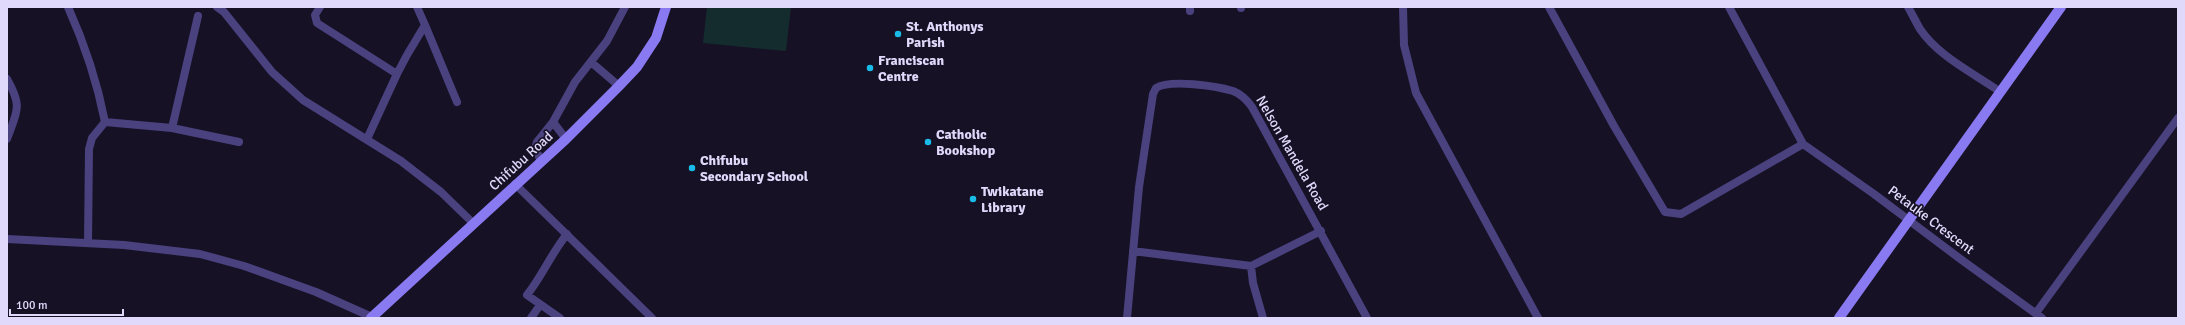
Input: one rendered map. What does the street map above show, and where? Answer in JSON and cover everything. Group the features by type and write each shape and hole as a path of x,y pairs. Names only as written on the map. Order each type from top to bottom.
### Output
{"main road":[{"name":"Chifubu Road","path":"371,318 474,224 515,184 566,140 619,86 637,67 656,38 666,7"},
{"path":"1839,318 2060,7"}],"street":[{"path":"68,7 86,48 105,122"},
{"path":"217,7 224,12 272,72 303,100 401,161 441,192 474,224"},
{"path":"320,7 316,16 317,23 397,74"},
{"path":"417,7 457,102"},
{"path":"542,160 535,148 537,142 553,122 576,82 607,41 625,7"},
{"path":"1403,7 1404,45 1416,93 1538,318"},
{"path":"1549,7 1614,126 1665,212 1681,214 1803,144 1729,7"},
{"path":"1908,7 1920,30 1932,43 1946,55 1999,91"},
{"path":"172,128 198,16"},
{"path":"367,139 397,74 425,25"},
{"path":"591,62 619,86"},
{"path":"7,79 17,97 18,106 7,140"},
{"name":"Nelson Mandela Road","path":"1126,318 1153,94 1156,88 1169,84 1234,91 1244,97 1252,106 1321,231 1366,318"},
{"path":"2039,316 2178,118"},
{"path":"105,122 172,128 239,142"},
{"path":"88,243 89,149 92,138 105,122"},
{"path":"553,122 566,140"},
{"name":"Petauke Crescent","path":"1803,144 2039,316"},
{"path":"515,184 652,318"},
{"path":"1133,251 1251,266 1321,231"},
{"path":"560,318 527,295 543,274 546,264 566,234"},
{"path":"7,240 88,243 200,254 244,266 316,292 371,318"},
{"path":"1251,266 1253,283 1263,318"},
{"path":"531,318 540,305"}],"green space":[{"path":"707,7 791,7 786,51 703,43"}],"place":[{"name":"St. Anthonys Parish","path":"898,34"},
{"name":"Franciscan Centre","path":"870,68"},
{"name":"Catholic Bookshop","path":"928,142"},
{"name":"Chifubu Secondary School","path":"692,168"},
{"name":"Twikatane Library","path":"973,199"}]}
